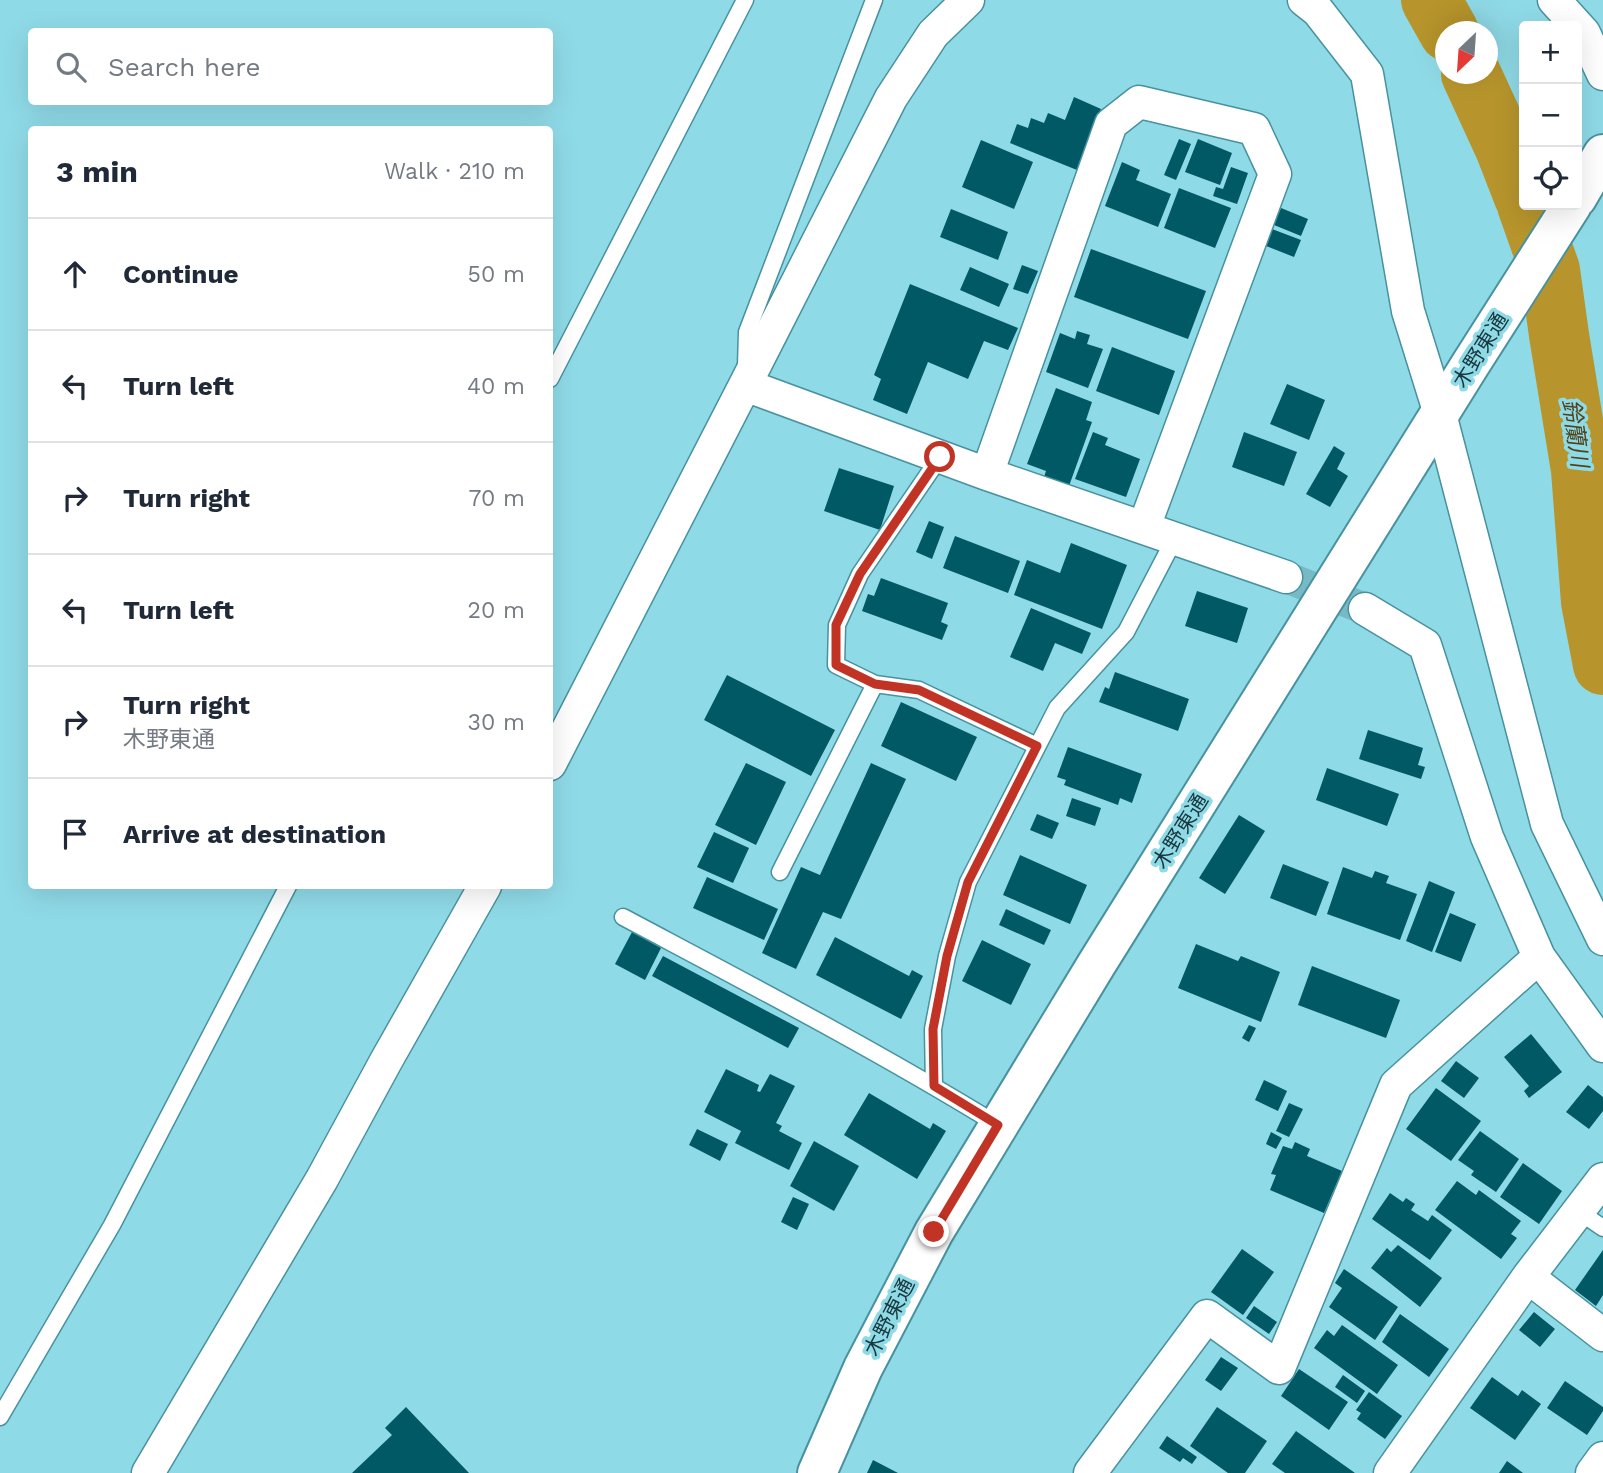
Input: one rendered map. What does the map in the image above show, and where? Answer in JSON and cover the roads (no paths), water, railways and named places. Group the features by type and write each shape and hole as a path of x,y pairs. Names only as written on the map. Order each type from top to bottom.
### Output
{"street":[{"path":"553,758 891,98 933,34 968,0"},
{"path":"1304,0 1318,11 1367,74 1408,312 1440,414 1547,824 1603,939"},
{"path":"1554,0 1584,33 1603,74"},
{"path":"987,474 1111,124 1139,102 1254,130 1275,174 1144,527"},
{"name":"木野東通","path":"817,1473 863,1368 934,1232 1096,965 1585,184"},
{"path":"746,385 987,474 1286,577"},
{"path":"1365,609 1425,645 1487,836 1539,957 1603,1046"},
{"path":"148,1473 322,1179 483,889"},
{"path":"1090,1473 1207,1316 1279,1368 1396,1085 1539,957"},
{"path":"1390,1473 1528,1277 1591,1220 1603,1179"},
{"path":"1528,1277 1603,1335"},
{"path":"1592,1473 1603,1458"}],"lane":[{"path":"553,373 746,0"},
{"path":"746,385 747,332 874,0"},
{"path":"940,457 860,574 836,625 836,665 875,684 919,690 1037,746"},
{"path":"934,1086 933,1029 947,956 968,882 1057,708 1126,632 1175,538"},
{"path":"780,872 875,684"},
{"path":"0,1416 113,1224 286,889"},
{"path":"623,917 838,1031 998,1125"}],"waterway":[{"name":"鈴蘭川","path":"1431,0 1443,21"},
{"name":"鈴蘭川","path":"1476,84 1519,184"},
{"name":"鈴蘭川","path":"1529,210 1550,270 1581,470 1591,602 1603,665"}],"tunnel":[{"path":"1286,577 1365,609"}]}
